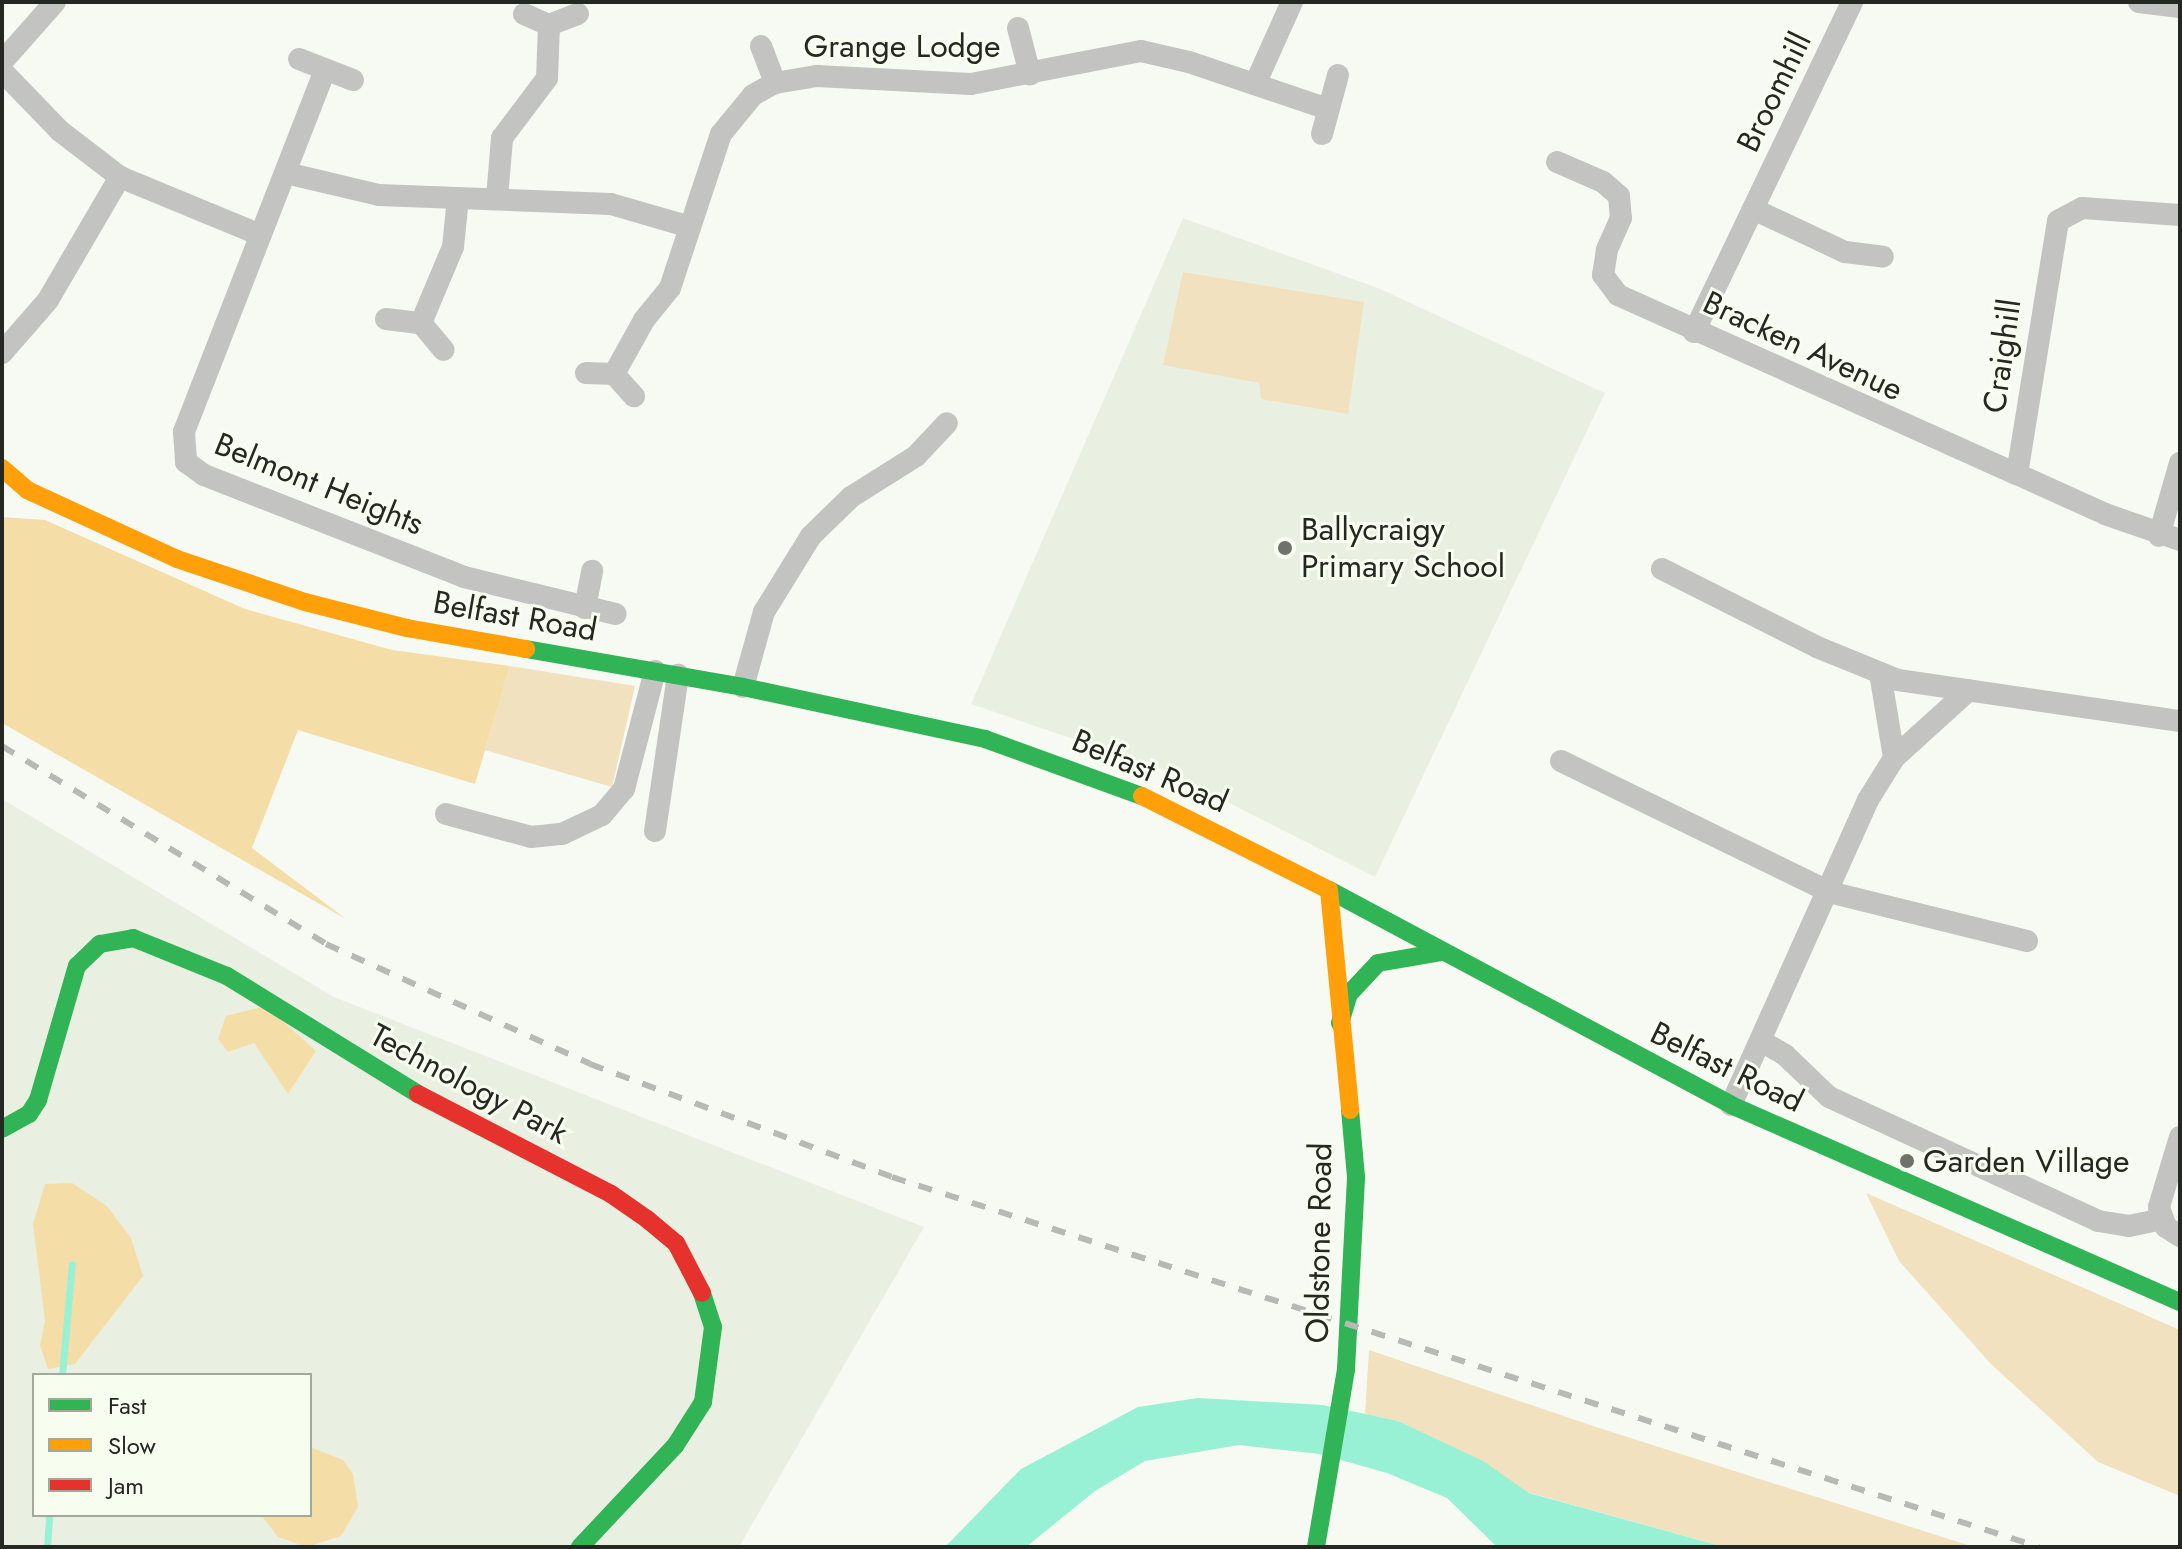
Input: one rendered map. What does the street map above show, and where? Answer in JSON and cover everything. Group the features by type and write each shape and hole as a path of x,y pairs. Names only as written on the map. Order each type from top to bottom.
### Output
{"main road":[{"name":"Belfast Road","path":"2,468 27,490 177,559 305,602 407,628 743,687 985,739 1081,770 1153,800 1329,890 1731,1105 2180,1302"},
{"name":"Belfast Road","path":"2,488 27,490"},
{"name":"Oldstone Road","path":"1316,1547 1329,1492 1346,1369 1356,1177 1329,890"},
{"name":"Technology Park","path":"2,1129 29,1114 38,1100 77,966 100,944 133,938 227,976 378,1074 611,1194 647,1219 676,1243 701,1288 713,1327 710,1379 703,1402 675,1446 580,1547"},
{"path":"1340,1023 1349,994 1378,963 1442,952"}],"street":[{"path":"2,62 55,2"},
{"path":"1256,82 1292,2"},
{"name":"Broomhill","path":"1694,332 1852,2"},
{"path":"2139,2 2180,7"},
{"path":"524,14 549,25 578,14"},
{"path":"497,198 504,134 547,78 549,25"},
{"name":"Grange Lodge","path":"1018,28 1030,74"},
{"name":"Grange Lodge","path":"761,46 775,83"},
{"name":"Grange Lodge","path":"614,374 644,320 670,288 721,134 753,95 775,83 817,76 971,84 1141,51 1256,82 1328,109"},
{"path":"299,59 353,80"},
{"name":"Belmont Heights","path":"325,70 184,432 186,462 204,475 464,577 616,614"},
{"path":"2,71 60,131 120,177 261,235"},
{"path":"1322,134 1338,75"},
{"name":"Bracken Avenue","path":"1557,162 1603,182 1619,196 1621,218 1603,261 1609,287 1694,332 2017,474"},
{"path":"286,173 349,192 611,204 690,227"},
{"path":"2,353 48,300 120,177"},
{"path":"421,323 453,247 458,198"},
{"name":"Craighill","path":"2017,474 2058,221 2082,208 2180,215"},
{"path":"1753,209 1845,252 1883,257"},
{"path":"386,319 421,323 444,350"},
{"path":"586,373 614,374 634,396"},
{"path":"743,687 764,612 811,536 851,497 916,456 947,423"},
{"path":"2017,474 2170,538 2180,463"},
{"path":"1662,569 1880,673 1969,690 2180,721"},
{"path":"585,608 592,571"},
{"path":"446,814 531,837 562,834 602,815 624,789 655,671"},
{"path":"1880,673 1894,758"},
{"path":"655,831 678,675"},
{"path":"1731,1105 1868,800 1894,758 1969,690"},
{"path":"1561,761 1829,892 2027,941"},
{"path":"1761,1041 1785,1055 1829,1097 2098,1221 2129,1226 2161,1219"},
{"path":"2180,1137 2160,1191 2161,1219 2180,1236"}],"shaded area":[{"name":"Ballycraigy Primary School","path":"1183,218 1378,288 1605,393 1375,877 1164,770 971,704"},
{"path":"1183,272 1364,302 1348,414 1261,399 1259,383 1163,365"},
{"path":"2,517 45,520 245,609 392,650 510,666 475,784 298,730 252,848 346,919 2,723"},
{"path":"510,666 635,686 612,787 485,750"},
{"path":"2,799 334,997 924,1227 739,1547 2,1547"},
{"path":"266,1006 316,1051 288,1094 254,1043 228,1052 218,1039 226,1016"},
{"path":"72,1183 107,1206 131,1238 143,1276 75,1364 48,1369 40,1345 45,1321 33,1224 45,1184"},
{"path":"1866,1193 2180,1330 2180,1496 2098,1462 1991,1364 1899,1261"},
{"path":"1369,1350 1596,1427 1974,1547 1724,1547 1523,1491 1450,1446 1398,1421 1365,1414"},
{"path":"1198,1398 1323,1405 1398,1421 1483,1461 1529,1493 1724,1547 1497,1547 1447,1498 1387,1473 1320,1454 1239,1445 1145,1461 1095,1491 1026,1547 945,1547 1021,1469 1138,1407"},
{"path":"312,1448 343,1460 353,1474 358,1507 341,1536 307,1547 278,1537 263,1517 312,1517"}],"waterway":[{"path":"62,1373 72,1264"},
{"path":"47,1547 49,1517"}],"railway":[{"path":"2,746 326,944 590,1064 892,1177 2039,1547"}],"traffic: fast":[{"path":"526,649 743,687 985,739 1142,796"},
{"path":"1329,890 1731,1105 2180,1302"},
{"path":"2,1129 29,1114 38,1100 77,966 100,944 133,938 227,976 418,1094"},
{"path":"1340,1023 1349,994 1378,963 1442,952"},
{"path":"1316,1547 1346,1369 1356,1177 1350,1110"},
{"path":"580,1547 675,1446 703,1402 713,1327 702,1293"}],"traffic: slow":[{"path":"2,468 27,490 177,559 305,602 407,628 526,649"},
{"path":"1142,796 1329,890 1350,1110"}],"traffic: jam":[{"path":"418,1094 611,1194 647,1219 676,1243 702,1293"}],"place":[{"name":"Ballycraigy Primary School","path":"1285,548"},
{"name":"Garden Village","path":"1907,1161"}]}
